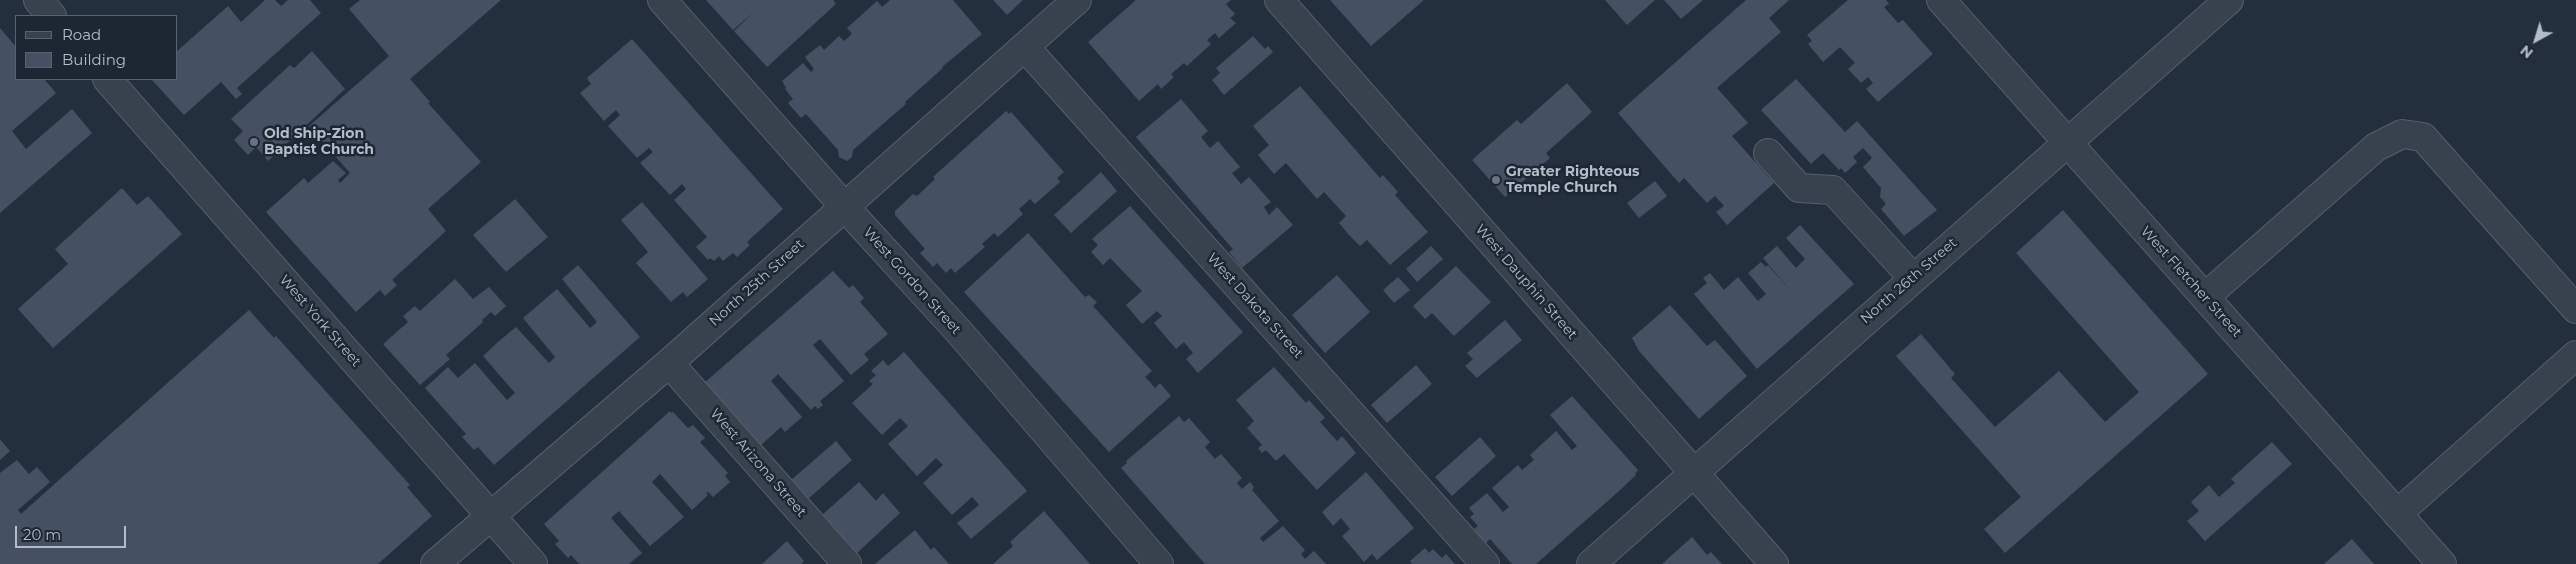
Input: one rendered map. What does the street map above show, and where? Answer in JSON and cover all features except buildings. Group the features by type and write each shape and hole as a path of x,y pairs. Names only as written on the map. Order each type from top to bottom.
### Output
{"street":[{"path":"38,0 51,15"},
{"name":"West Gordon Street","path":"662,0 843,205 961,334 1159,564"},
{"name":"North 25th Street","path":"435,564 669,363 843,205 1077,0"},
{"name":"West Dauphin Street","path":"1280,0 1774,564"},
{"name":"West Fletcher Street","path":"1941,0 2442,564"},
{"name":"North 26th Street","path":"1591,564 2229,0"},
{"name":"West Dakota Street","path":"1025,47 1485,564"},
{"name":"West York Street","path":"108,80 534,564"},
{"path":"2205,297 2376,147 2402,134 2423,137 2576,308"},
{"path":"1768,153 1799,188 1833,190 1913,278"},
{"path":"2397,514 2576,355"},
{"name":"West Arizona Street","path":"669,363 846,564"}],"place":[{"name":"Old Ship-Zion Baptist Church","path":"254,142"},
{"name":"Greater Righteous Temple Church","path":"1496,180"}]}
